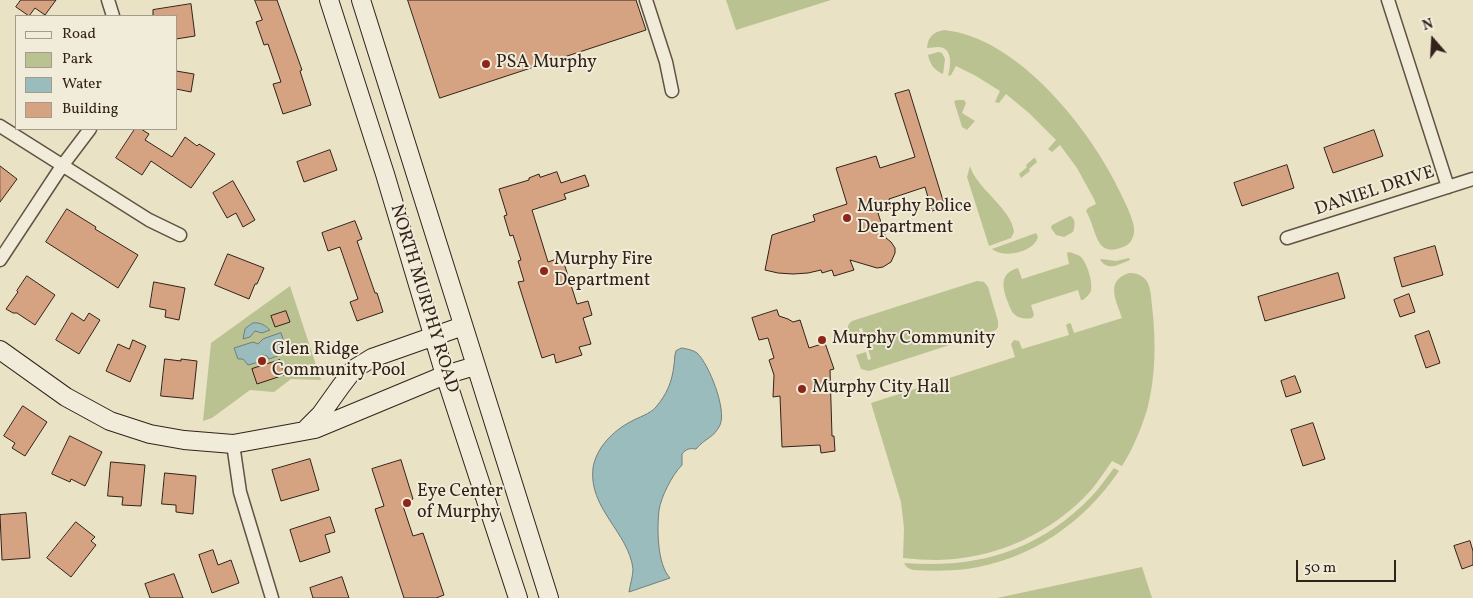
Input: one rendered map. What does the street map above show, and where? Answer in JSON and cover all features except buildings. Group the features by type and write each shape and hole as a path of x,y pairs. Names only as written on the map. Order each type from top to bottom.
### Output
{"main road":[{"name":"NORTH MURPHY ROAD","path":"329,0 385,174 445,375 518,598"},
{"name":"NORTH MURPHY ROAD","path":"361,0 548,598"},
{"path":"303,431 321,414 354,369 372,358 463,326"},
{"path":"0,350 66,397 110,421 150,434 184,440 233,444 314,428 445,375 475,366"}],"street":[{"path":"108,0 112,15"},
{"path":"646,0 666,62 672,90"},
{"path":"1388,0 1448,187"},
{"path":"0,126 149,220 180,235"},
{"path":"0,260 62,166 89,130"},
{"name":"DANIEL DRIVE","path":"1287,238 1473,179"},
{"path":"233,444 240,492 272,598"}],"green space":[{"path":"726,0 831,0 736,30"},
{"path":"944,30 972,36 999,50 1025,68 1072,116 1092,143 1121,194 1132,219 1134,229 1133,238 1129,244 1109,249 1100,244 1086,211 1096,204 1094,199 1077,168 1060,145 1052,152 1048,149 1056,140 1029,113 1006,94 999,103 995,102 1000,91 956,66 951,75 948,76 950,58 947,51 939,47 927,48 932,36"},
{"path":"938,52 942,53 945,59 943,74 933,66 928,55"},
{"path":"964,100 966,103 962,113 975,121 967,130 962,127 954,101"},
{"path":"1034,158 1037,162 1021,178 1019,174"},
{"path":"970,166 979,182 1012,223 1014,232 1011,238 989,246 967,177"},
{"path":"1070,216 1075,225 1073,232 1064,237 1056,235 1051,228 1052,225"},
{"path":"1036,233 1038,237 1035,242 1025,250 1011,254 997,252 992,249"},
{"path":"1068,252 1080,256 1085,263 1091,283 1091,291 1088,295 1081,300 1078,290 1031,305 1034,315 1032,318 1018,317 1014,314 1004,290 1004,281 1008,273 1018,268 1022,279 1069,264"},
{"path":"1129,258 1130,260 1111,266 1103,264 1100,260 1116,261"},
{"path":"1129,273 1142,276 1149,286 1155,345 1152,384 1147,410 1130,453 1122,466 1112,461 1092,489 1077,505 1060,519 1022,541 981,555 937,560 903,558 904,528 901,502 871,403 1015,357 1011,344 1014,340 1019,341 1022,349 1069,335 1066,325 1069,323 1074,333 1122,318 1115,299 1114,287 1121,277"},
{"path":"977,281 984,282 988,287 998,321 996,330 869,371 861,369 856,355 866,352 868,360 871,359 862,328 859,329 861,337 851,340 848,327 852,321"},
{"name":"Glen Ridge Community Pool","path":"290,286 321,380 291,379 274,392 250,390 212,418 203,421 211,343"},
{"path":"1114,468 1119,471 1089,507 1054,536 1034,548 990,564 967,569 913,570 904,563 957,563 1005,553 1028,543 1070,516 1093,495"},
{"path":"1142,567 1152,598 997,598"}],"water":[{"path":"253,323 262,324 270,330 262,333 255,331 250,337 243,339 245,329"},
{"path":"281,333 285,344 280,348 280,355 269,359 267,356 262,355 259,358 259,362 248,365 243,359 238,359 234,348 253,342 258,344 263,339"},
{"path":"682,348 697,353 707,367 716,388 722,418 718,429 712,435 696,449 688,449 682,454 682,465 671,480 662,499 658,518 659,546 663,564 670,578 629,592 633,575 630,556 602,508 593,482 593,468 602,447 612,435 624,426 651,412 660,402 670,382 676,351"}],"place":[{"name":"PSA Murphy","path":"486,64"},
{"name":"Murphy Police Department","path":"847,218"},
{"name":"Murphy Fire Department","path":"544,271"},
{"name":"Murphy Community","path":"822,340"},
{"name":"Glen Ridge Community Pool","path":"262,361"},
{"name":"Murphy City Hall","path":"802,389"},
{"name":"Eye Center of Murphy","path":"407,503"}]}
